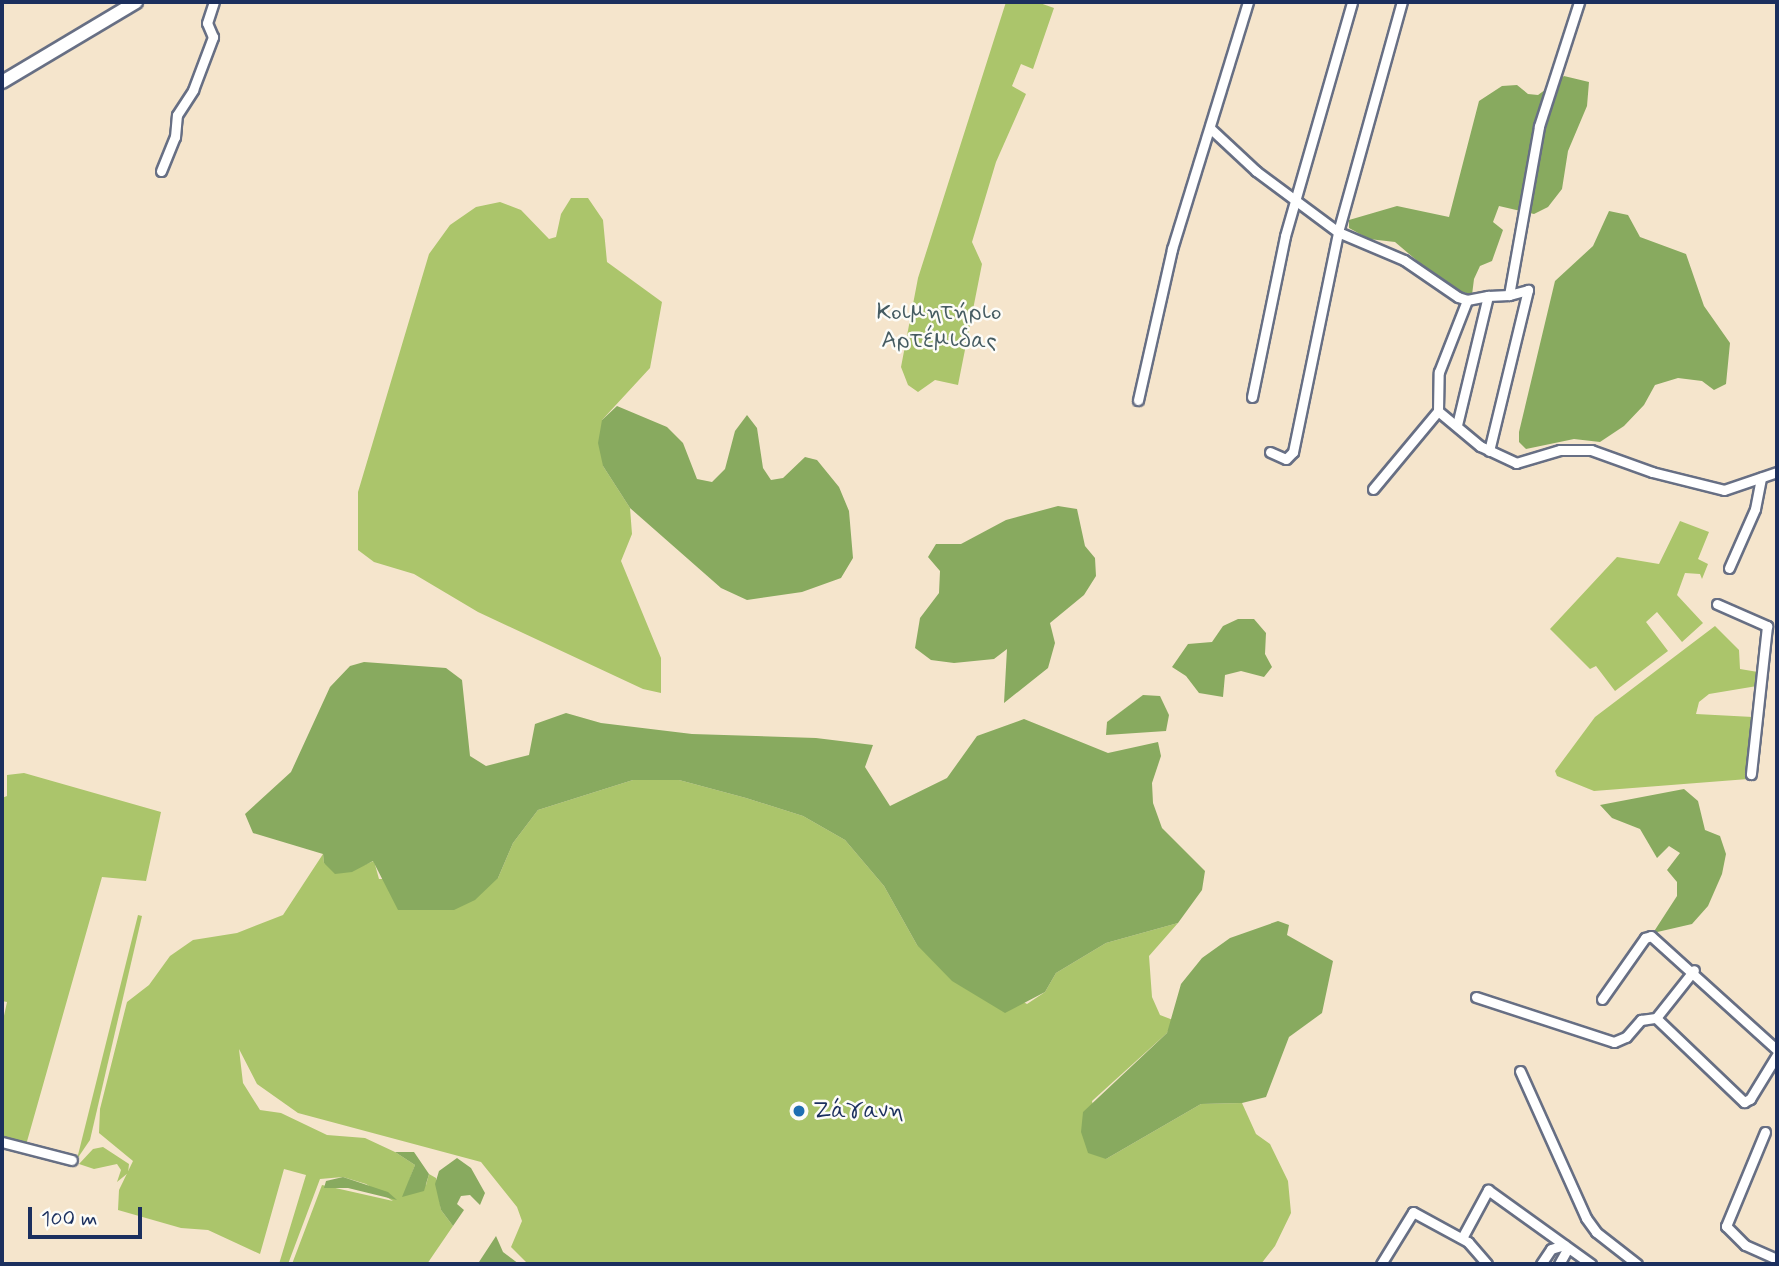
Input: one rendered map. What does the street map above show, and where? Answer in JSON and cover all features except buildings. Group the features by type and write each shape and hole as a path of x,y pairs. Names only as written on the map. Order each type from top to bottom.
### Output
{"street":[{"path":"2,82 136,2"},
{"path":"160,171 175,137 177,115 193,90 213,37 207,23 214,2"},
{"path":"1138,400 1169,260 1248,2"},
{"path":"1252,397 1295,202 1352,2"},
{"path":"1270,452 1286,459 1293,452 1338,232 1402,2"},
{"path":"1509,295 1539,126 1579,2"},
{"path":"1211,129 1295,202 1338,232 1404,260 1467,300 1528,290 1489,451"},
{"path":"1457,425 1488,296"},
{"path":"1373,489 1438,411 1438,372 1452,347 1467,300"},
{"path":"1438,411 1489,451 1525,464 1560,450 1602,452 1652,472 1715,490 1777,472"},
{"path":"1729,568 1755,509 1761,478"},
{"path":"1717,604 1767,626 1751,774"},
{"path":"1602,999 1649,935 1694,970 1777,1053 1750,1100 1744,1102 1656,1018"},
{"path":"1476,997 1614,1042 1626,1037 1641,1020 1656,1018 1694,970"},
{"path":"1520,1072 1586,1218 1596,1233 1637,1264"},
{"path":"1765,1132 1726,1224 1745,1245 1777,1256"},
{"path":"2,1142 72,1160"},
{"path":"1462,1238 1488,1190 1591,1264"},
{"path":"1381,1264 1413,1212 1462,1238 1487,1264"},
{"path":"1541,1264 1550,1249 1566,1246"},
{"path":"1559,1264 1566,1246"}],"green space":[{"name":"Κοιμητήριο Αρτέμιδας","path":"1006,2 1037,2 1054,8 1033,69 1021,64 1012,86 1026,94 996,162 972,242 982,264 958,385 935,380 918,392 908,385 901,367 918,278"},
{"path":"1564,76 1589,82 1587,106 1568,151 1562,189 1548,207 1534,214 1499,206 1493,222 1503,230 1492,261 1480,266 1474,279 1472,295 1448,287 1395,242 1369,239 1349,228 1349,220 1397,206 1449,217 1479,101 1502,86 1517,85 1528,94 1538,95"},
{"path":"571,198 588,198 603,220 607,262 662,302 650,368 602,420 603,466 630,508 632,534 621,561 661,658 661,693 643,689 478,612 414,574 374,562 358,550 358,492 429,254 450,225 476,207 500,202 521,210 549,239 556,237 561,214"},
{"path":"1609,211 1628,215 1640,237 1686,254 1704,306 1730,343 1726,384 1714,390 1702,381 1678,378 1655,385 1644,405 1624,426 1600,442 1574,439 1526,449 1519,442 1519,432 1555,281 1593,246"},
{"path":"617,406 667,427 683,443 697,479 712,482 725,469 735,431 747,415 757,428 763,468 771,480 783,478 805,457 817,460 839,487 849,511 853,558 841,578 802,592 747,600 721,588 630,508 603,466 598,443 602,420"},
{"path":"1058,506 1077,509 1085,546 1095,558 1096,576 1084,595 1050,623 1055,643 1048,668 1004,703 1007,649 994,659 954,663 931,660 915,648 920,618 939,593 940,571 928,557 936,544 961,544 1006,520"},
{"path":"1680,521 1709,532 1698,559 1708,564 1702,579 1700,574 1685,573 1677,595 1703,623 1682,642 1657,612 1646,622 1668,651 1615,691 1596,666 1590,669 1550,629 1617,557 1659,564"},
{"path":"1238,619 1254,619 1266,633 1265,654 1272,667 1264,677 1241,671 1225,675 1223,697 1199,693 1186,676 1172,667 1188,644 1212,642 1223,626"},
{"path":"1715,626 1739,650 1740,669 1758,672 1757,686 1709,694 1699,702 1696,714 1753,717 1748,779 1594,791 1557,776 1555,771 1595,717"},
{"path":"364,662 446,668 462,680 470,756 486,766 529,755 535,724 566,713 601,723 692,734 816,738 873,745 865,767 890,806 947,778 977,736 1024,719 1108,753 1158,742 1161,756 1152,783 1153,803 1162,828 1205,871 1202,890 1178,923 1106,943 1056,973 1045,992 1005,1013 952,981 917,945 884,886 845,840 803,816 746,798 679,780 633,780 538,810 513,843 498,878 475,900 454,910 398,910 373,861 352,872 335,874 324,863 323,854 253,833 245,814 291,772 330,687 350,666"},
{"path":"1143,695 1160,696 1169,715 1166,731 1106,735 1107,722"},
{"path":"24,773 161,812 146,881 102,877 26,1145 2,1139 2,1025 7,1002 2,1001 2,798 7,796 7,775"},
{"path":"633,780 679,780 803,816 845,840 884,886 917,945 1027,1004 1045,992 1056,973 1106,943 1178,923 1149,956 1152,997 1160,1015 1173,1020 1167,1033 1092,1101 1106,1159 1201,1104 1242,1103 1256,1134 1270,1144 1288,1181 1291,1213 1275,1246 1261,1264 528,1264 511,1247 522,1221 517,1207 481,1162 298,1113 257,1084 239,1049 243,1083 260,1110 281,1113 327,1135 365,1138 395,1152 415,1165 409,1181 426,1185 429,1174 436,1178 441,1210 453,1226 427,1264 292,1264 322,1185 393,1201 366,1184 343,1177 320,1179 288,1264 279,1264 306,1175 284,1169 260,1254 208,1230 181,1228 118,1210 119,1190 133,1161 99,1133 100,1109 127,1002 149,985 170,956 193,940 237,933 283,915 323,854 324,863 346,872 374,861 379,879 498,878 513,843 538,810"},
{"path":"1684,789 1698,801 1705,830 1720,836 1726,854 1722,874 1708,906 1692,924 1653,933 1677,896 1677,882 1667,870 1680,853 1669,846 1657,858 1640,829 1612,818 1600,805"},
{"path":"138,915 142,916 90,1140 77,1159"},
{"path":"1278,921 1289,925 1287,935 1333,961 1322,1013 1289,1037 1266,1097 1242,1103 1201,1104 1106,1159 1088,1153 1081,1132 1083,1112 1167,1033 1181,984 1202,958 1230,938"},
{"path":"103,1147 129,1164 128,1173 117,1182 121,1170 117,1164 94,1169 79,1164 93,1149"},
{"path":"395,1152 414,1152 429,1174 424,1191 402,1197 415,1165"},
{"path":"457,1158 471,1168 485,1193 480,1205 470,1195 461,1196 457,1204 464,1210 453,1226 441,1210 435,1184 439,1171"},
{"path":"343,1177 388,1192 397,1200 348,1188 324,1188 326,1181"},
{"path":"496,1236 503,1252 519,1264 479,1262"}],"place":[{"name":"Ζάγανη","path":"799,1111"}]}
